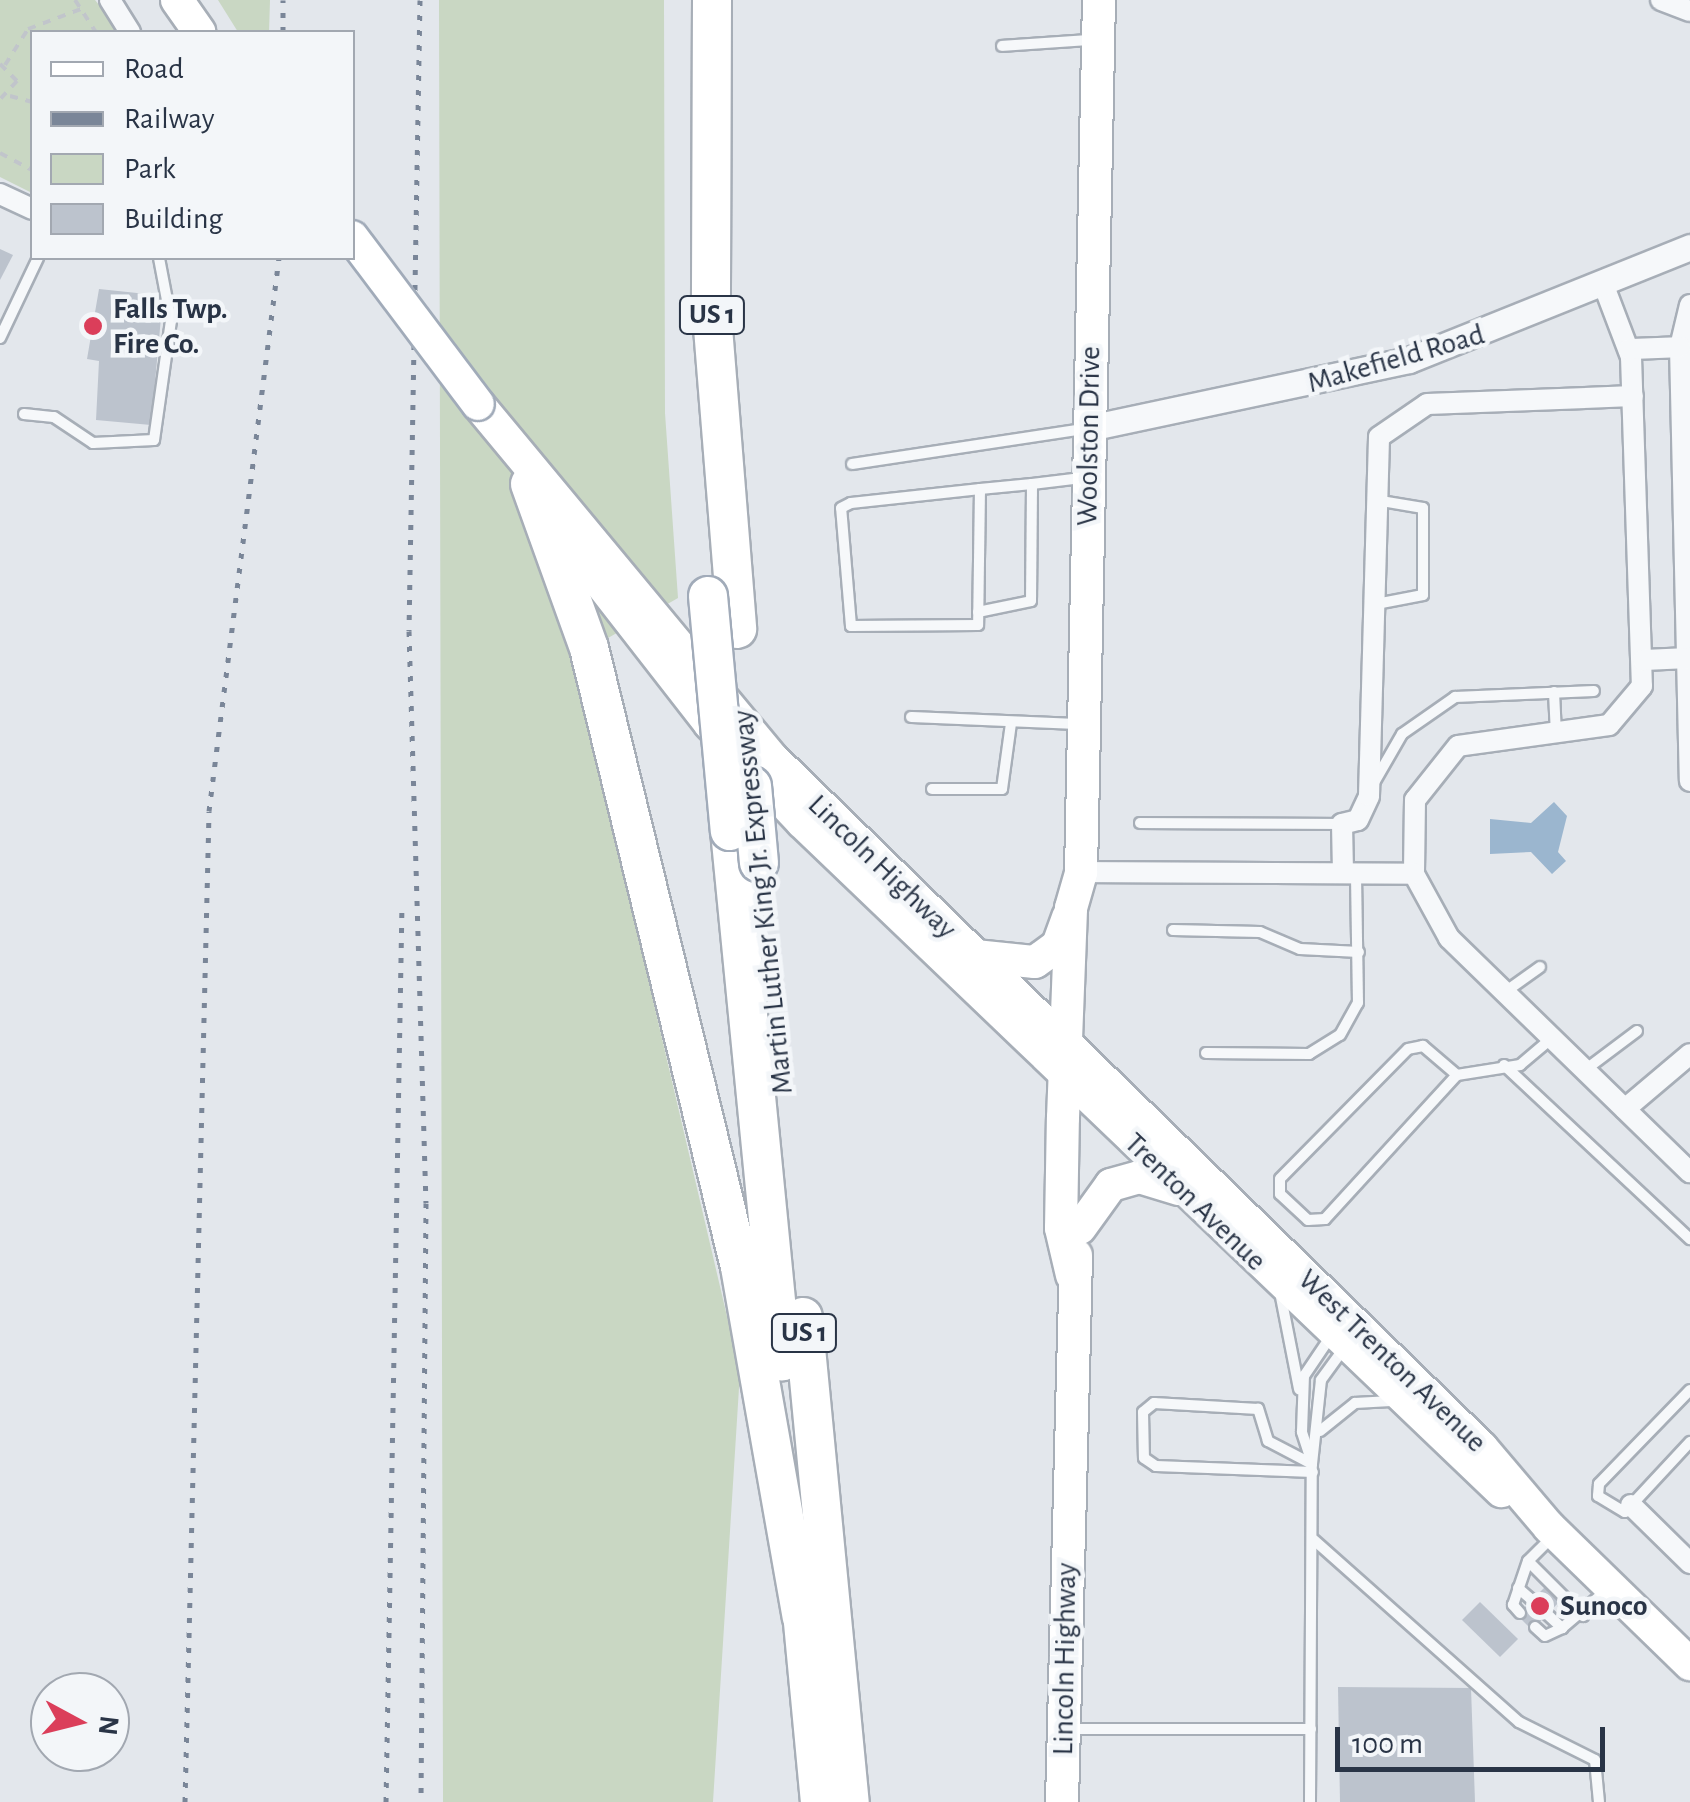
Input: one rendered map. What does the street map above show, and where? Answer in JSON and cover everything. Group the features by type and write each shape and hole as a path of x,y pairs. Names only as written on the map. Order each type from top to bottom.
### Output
{"highway":[{"name":"Martin Luther King Jr. Expressway","path":"687,0 686,304 708,596 820,1802"},
{"name":"Martin Luther King Jr. Expressway","path":"712,0 711,304 737,629 850,1802"},
{"path":"530,484 589,648 740,1267 802,1617"}],"main road":[{"path":"176,0 198,30"},
{"name":"Woolston Drive","path":"1075,1070 1090,908 1081,872 1099,0"},
{"name":"Lincoln Highway","path":"355,241 478,404 727,708 972,955 1075,1070 1080,1228 1072,1276 1062,1802"},
{"name":"Lincoln Highway","path":"478,404 530,484 710,724 1075,1070"},
{"name":"Woolston Drive","path":"1075,1070 1070,908 1081,872"},
{"path":"972,955 1035,962 1058,945 1070,908"},
{"name":"Lincoln Highway","path":"1072,1276 1061,1228 1075,1070"},
{"name":"Trenton Avenue","path":"1075,1070 1186,1193 1266,1270 1344,1335 1404,1405 1552,1530"},
{"name":"West Trenton Avenue","path":"1075,1070 1344,1335 1482,1448 1552,1530 1690,1664"},
{"path":"1080,1228 1099,1196 1125,1179 1186,1193"}],"street":[{"path":"110,0 129,30"},
{"path":"1660,0 1690,12"},
{"path":"0,194 30,207"},
{"name":"Makefield Road","path":"1089,428 1409,360 1604,286 1690,247"},
{"path":"1604,286 1628,349 1633,396 1643,660 1630,708 1609,724 1556,734 1484,738 1439,762 1415,800 1414,874 1449,938 1690,1172"},
{"path":"1690,305 1680,346 1690,781"},
{"path":"1628,349 1680,346"},
{"path":"1350,873 1342,824 1358,820 1369,796 1371,500 1379,437 1410,410 1633,396"},
{"path":"1643,660 1688,658"},
{"path":"1081,872 1414,874"},
{"path":"1625,1109 1690,1054"},
{"path":"1631,1505 1690,1563"}],"lane":[{"path":"1002,46 1097,40"},
{"path":"0,338 37,260"},
{"path":"24,414 54,418 94,444 120,447 154,440 161,426 170,320 159,260"},
{"path":"852,464 1089,428"},
{"path":"980,489 978,612 972,630 851,626 837,528 851,502 1088,478"},
{"path":"978,612 1031,601 1032,484"},
{"path":"1370,605 1423,595 1423,508 1371,500"},
{"path":"1369,796 1402,734 1436,705 1594,690"},
{"path":"1554,692 1556,734"},
{"path":"911,718 1084,724"},
{"path":"932,789 1002,789 1012,722"},
{"path":"1140,823 1342,824"},
{"path":"1206,1053 1291,1056 1327,1045 1358,1003 1359,952 1350,873"},
{"path":"1173,930 1260,932 1300,949 1359,952"},
{"path":"1505,992 1540,967"},
{"path":"1586,1070 1637,1032"},
{"path":"1457,1075 1423,1046 1408,1050 1280,1179 1280,1194 1308,1220 1325,1219 1457,1075 1528,1061 1552,1038"},
{"path":"1504,1065 1690,1239"},
{"path":"1266,1270 1286,1310 1313,1468 1310,1802"},
{"path":"1302,1410 1308,1364 1344,1335"},
{"path":"1313,1468 1321,1380 1344,1335"},
{"path":"1690,1390 1599,1484 1614,1512 1631,1505 1690,1442"},
{"path":"1154,1403 1258,1409 1268,1441 1313,1468 1156,1466 1144,1458 1143,1412 1154,1403"},
{"path":"1319,1432 1355,1403 1404,1405"},
{"path":"1520,1612 1518,1588 1528,1561 1552,1530"},
{"path":"1314,1540 1519,1722 1595,1760 1599,1802"},
{"path":"1528,1561 1583,1616"},
{"path":"1518,1588 1532,1600"},
{"path":"1535,1627 1544,1636 1562,1628 1583,1616 1610,1588"},
{"path":"1547,1614 1562,1628"},
{"path":"1064,1730 1311,1729"}],"path":[{"path":"74,0 95,30"},
{"path":"10,96 17,82 2,64 28,29 80,9"},
{"path":"0,99 10,96 30,101"},
{"path":"0,154 30,169"}],"green space":[{"path":"0,0 95,0 119,30 30,30 30,192 0,177"},
{"path":"218,0 270,0 269,30 237,30"},
{"path":"439,0 664,0 665,413 678,598 573,658 740,1372 713,1802 443,1802"}],"water":[{"path":"1554,802 1567,816 1558,852 1566,861 1552,874 1531,852 1490,854 1490,819 1531,823"}],"building":[{"path":"0,249 13,255 0,280"},
{"path":"99,289 156,295 162,307 151,425 96,420 99,361 87,359"},
{"name":"Sunoco","path":"1548,1584 1563,1598 1532,1630 1517,1615"},
{"path":"1480,1602 1518,1639 1500,1657 1462,1620"},
{"path":"1338,1687 1471,1688 1475,1802 1340,1802"}],"railway":[{"path":"283,0 283,30"},
{"path":"420,0 409,631 426,1203 421,1802"},
{"path":"185,1802 209,811 279,260"},
{"path":"386,1802 402,907"}],"place":[{"name":"Falls Twp. Fire Co.","path":"93,326"},
{"name":"Sunoco","path":"1540,1606"}]}
